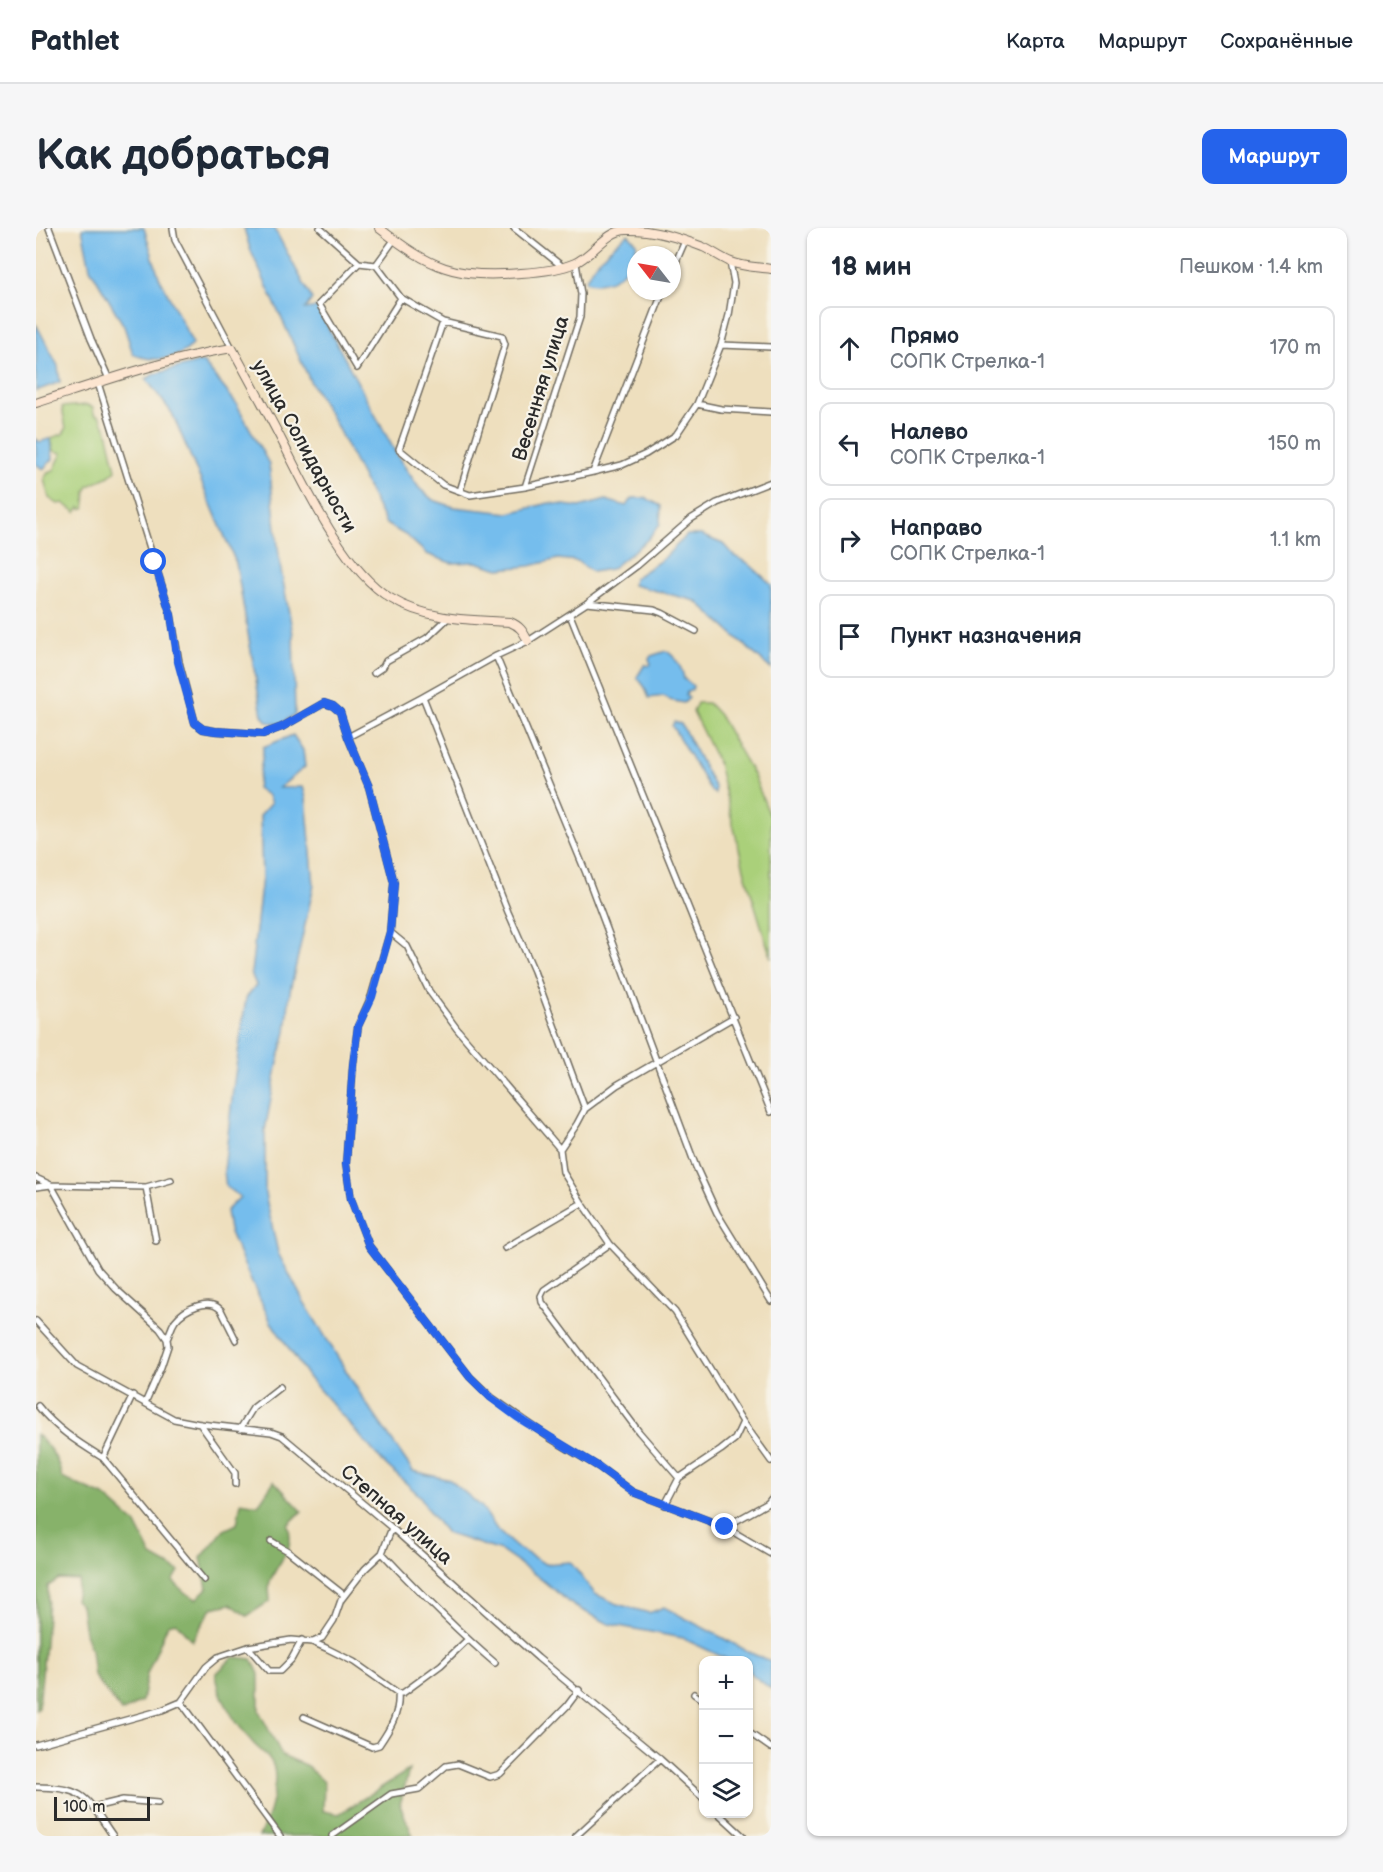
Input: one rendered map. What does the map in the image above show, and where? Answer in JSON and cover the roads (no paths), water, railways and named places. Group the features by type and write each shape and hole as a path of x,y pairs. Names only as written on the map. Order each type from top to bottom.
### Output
{"street":[{"path":"49,228 90,339 109,379"},
{"name":"улица Солидарности","path":"173,228 175,240 313,502 346,552 378,590 392,599 448,618 510,622 523,630 528,641"},
{"path":"320,228 360,263 376,265 401,298 443,322 502,336 505,344 460,491"},
{"path":"379,228 434,265 463,274 493,276 563,267 576,263 619,229 647,231 704,247 730,262 771,269"},
{"path":"514,228 563,267"},
{"path":"376,265 394,240"},
{"path":"681,250 685,241"},
{"path":"443,322 399,449 401,453 443,485 470,495 525,487 622,465 646,454 676,435 697,404 721,345 733,299 734,283 730,262"},
{"path":"360,263 319,304 357,369 401,298"},
{"name":"Весенняя улица","path":"525,487 580,317 581,294 576,263"},
{"path":"593,472 660,300"},
{"path":"721,345 771,346"},
{"path":"36,403 194,354 232,348"},
{"path":"98,383 171,615 178,662 195,723 203,729 215,731 263,734 282,727 324,703 333,706 340,712 369,787 394,883 390,932 372,997 358,1026 346,1164 351,1199 369,1246 470,1377 490,1397 542,1433 599,1467 633,1492 725,1527 771,1554"},
{"path":"697,404 721,409 771,412"},
{"path":"348,737 496,656 528,641 570,615 638,565 691,519 717,503 771,482"},
{"path":"587,603 654,610 696,631"},
{"path":"570,615 582,639 771,1112"},
{"path":"374,673 386,662 427,638 448,618"},
{"path":"496,656 586,873 710,1200 771,1301"},
{"path":"423,697 508,912 534,971 585,1109"},
{"path":"390,932 407,946 424,983 457,1029 560,1149 562,1172 582,1203 610,1244 675,1312 743,1422 771,1461"},
{"path":"560,1149 585,1109 617,1085 734,1017"},
{"path":"36,1178 51,1185 98,1269 116,1289 160,1329 167,1339"},
{"path":"36,1187 51,1185 146,1187 171,1180"},
{"path":"146,1187 156,1241"},
{"path":"505,1248 582,1203"},
{"path":"610,1244 544,1290 541,1296 542,1302 639,1432 679,1478"},
{"path":"145,1403 161,1367 171,1327 182,1314 209,1303 217,1305 236,1340"},
{"name":"Степная улица","path":"36,1321 77,1366 174,1419 271,1432 282,1436 392,1528 538,1658 579,1690 699,1794"},
{"path":"240,1429 253,1408 280,1387"},
{"path":"103,1458 133,1395"},
{"path":"38,1406 57,1426 103,1458 204,1580"},
{"path":"665,1504 679,1478 735,1438 743,1422"},
{"path":"200,1424 235,1473 235,1484"},
{"path":"725,1527 771,1499"},
{"path":"312,1642 322,1638 334,1620 344,1595 382,1552 392,1528"},
{"path":"271,1541 288,1551 344,1595"},
{"path":"382,1552 467,1640 495,1663"},
{"path":"36,1745 162,1710 181,1702 206,1667 218,1657 248,1647 302,1640 312,1642 354,1662 398,1693 404,1693 467,1640"},
{"path":"248,1647 269,1671 280,1671 291,1660 302,1640"},
{"path":"332,1836 392,1794 418,1789 446,1766 458,1764 490,1777 500,1774 567,1706 579,1690"},
{"path":"303,1717 372,1747 379,1745 392,1725 397,1712 398,1693"},
{"path":"694,1694 699,1698"},
{"path":"181,1702 280,1836"},
{"path":"753,1735 771,1748"},
{"path":"576,1836 660,1759"},
{"path":"36,1787 52,1787 77,1793 87,1799 113,1836"},
{"path":"94,1807 123,1800 158,1803"},
{"path":"723,1818 743,1836"}],"water":[{"path":"82,228 144,228 159,277 193,344 173,357 157,359 133,354 124,326 90,268"},
{"path":"244,228 274,228 312,299 305,309 317,307 398,457 419,488 433,500 454,507 509,513 549,503 579,507 606,500 626,506 633,498 646,498 661,506 660,524 647,540 611,569 592,572 577,561 558,559 530,566 499,569 476,562 451,563 427,554 407,536 386,524 335,423 311,383 250,249"},
{"path":"628,234 637,243 636,246 627,246 626,269 620,275 604,282 585,281 593,267"},
{"path":"36,324 58,366 60,382 36,391"},
{"path":"199,362 204,363 236,403 269,464 280,565 293,634 295,714 280,724 267,722 262,715 236,563 172,413 146,379 155,374"},
{"path":"51,438 53,459 43,469 36,464 36,439 40,442"},
{"path":"687,535 701,535 723,544 734,556 748,563 771,584 771,669 696,601 633,585 634,578 663,559"},
{"path":"666,651 678,663 684,679 693,686 692,690 687,692 686,696 689,698 684,703 669,700 664,696 649,698 637,677 645,664 648,666 651,664 649,659 651,656"},
{"path":"674,722 681,724 715,788 715,794 672,726"},
{"path":"293,735 303,750 305,767 279,788 303,787 314,885 290,991 286,1032 265,1130 265,1194 278,1253 304,1302 364,1400 413,1471 450,1480 482,1507 498,1531 516,1547 545,1564 570,1562 595,1594 617,1604 649,1613 664,1607 755,1655 771,1661 771,1689 753,1675 753,1656 720,1656 682,1638 609,1624 574,1606 501,1551 446,1533 420,1496 382,1461 309,1378 271,1322 229,1230 226,1211 240,1197 226,1187 224,1171 246,998 256,985 251,973 262,877 260,815 271,803 268,796 257,788 263,747"}]}
